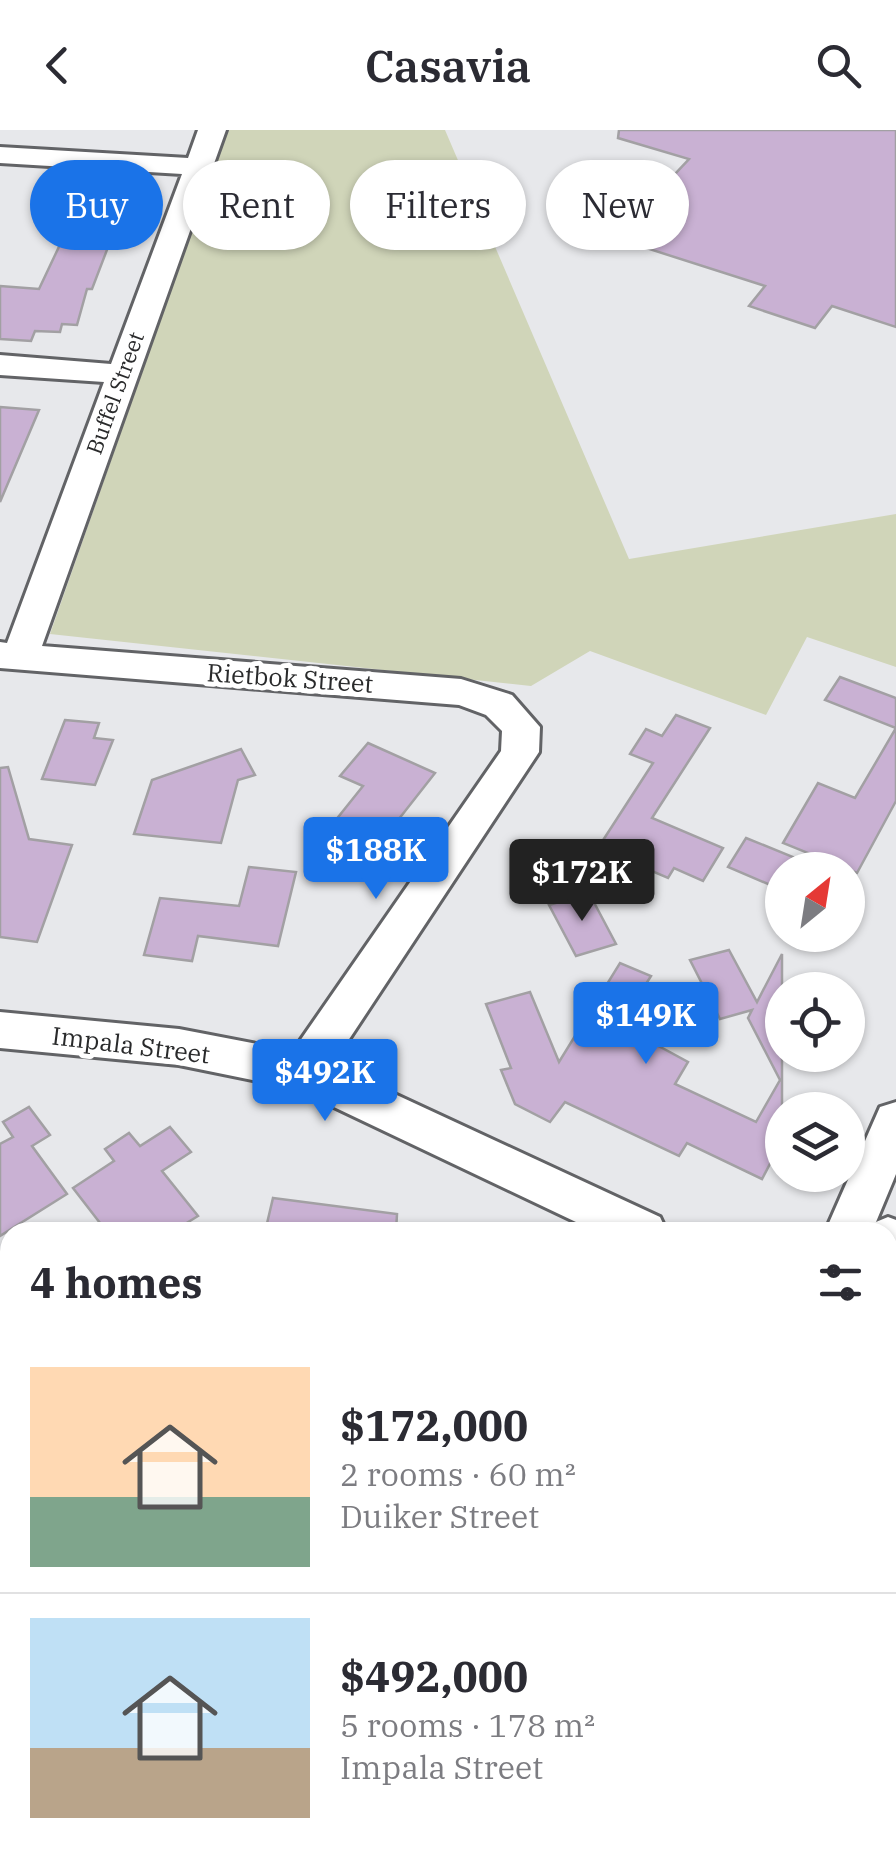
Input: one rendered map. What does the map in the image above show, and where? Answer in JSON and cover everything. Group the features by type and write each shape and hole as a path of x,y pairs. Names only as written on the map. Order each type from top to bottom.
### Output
{"street":[{"name":"Buffel Street","path":"202,160 212,130"},
{"path":"0,155 183,166"},
{"name":"Buffel Street","path":"10,656 183,212"},
{"path":"0,365 121,374"},
{"name":"Rietbok Street","path":"10,656 460,692 498,705 522,728 520,752 508,772 303,1072"},
{"name":"Impala Street","path":"0,1030 178,1048 303,1072 623,1222"},
{"path":"868,1222 896,1121"}],"green space":[{"path":"227,130 445,130 458,160 350,160 350,250 496,250 629,559 896,514 896,667 807,637 766,715 590,651 531,686 50,634 185,250 330,250 330,160 216,160"}],"building":[{"path":"619,130 896,130 896,327 832,306 815,328 749,306 765,286 652,250 689,250 689,159 618,138"},
{"path":"57,250 107,250 92,289 87,289 77,325 62,324 60,332 35,331 31,341 0,339 0,286 39,289"},
{"path":"0,407 39,410 0,502"},
{"path":"840,677 896,698 896,728 825,700"},
{"path":"676,715 710,728 652,818 723,848 703,881 674,868 668,878 598,848 653,763 630,754 646,729 662,736"},
{"path":"65,720 99,723 94,738 113,740 95,785 42,779"},
{"path":"896,728 896,801 865,858 865,852 805,852 783,843 818,783 855,798"},
{"path":"368,743 435,773 369,857 323,836 363,786 340,776"},
{"path":"241,749 255,775 238,780 221,843 134,834 152,780"},
{"path":"8,767 29,839 72,845 37,942 0,937 0,768"},
{"path":"746,838 781,852 765,852 765,883 728,867"},
{"path":"249,867 296,872 278,946 198,936 192,961 144,955 160,898 239,906"},
{"path":"589,893 616,944 576,956 549,905"},
{"path":"729,950 757,1002 765,987 765,1051 748,1018 752,1010 720,1019 690,960"},
{"path":"782,954 782,972 773,972"},
{"path":"620,963 651,976 620,1025 688,1062 675,1084 756,1122 765,1106 762,1179 687,1143 679,1156 565,1102 550,1122 515,1104 501,1070 511,1068 486,1004 530,992 559,1062"},
{"path":"776,1072 782,1072 782,1092 773,1092 780,1080"},
{"path":"29,1107 50,1135 32,1146 67,1194 22,1222 0,1222 0,1144 13,1137 3,1122"},
{"path":"170,1127 191,1152 162,1171 198,1216 188,1222 99,1222 73,1188 114,1161 105,1149 129,1133 140,1146"},
{"path":"273,1198 397,1214 397,1222 267,1222"}]}
